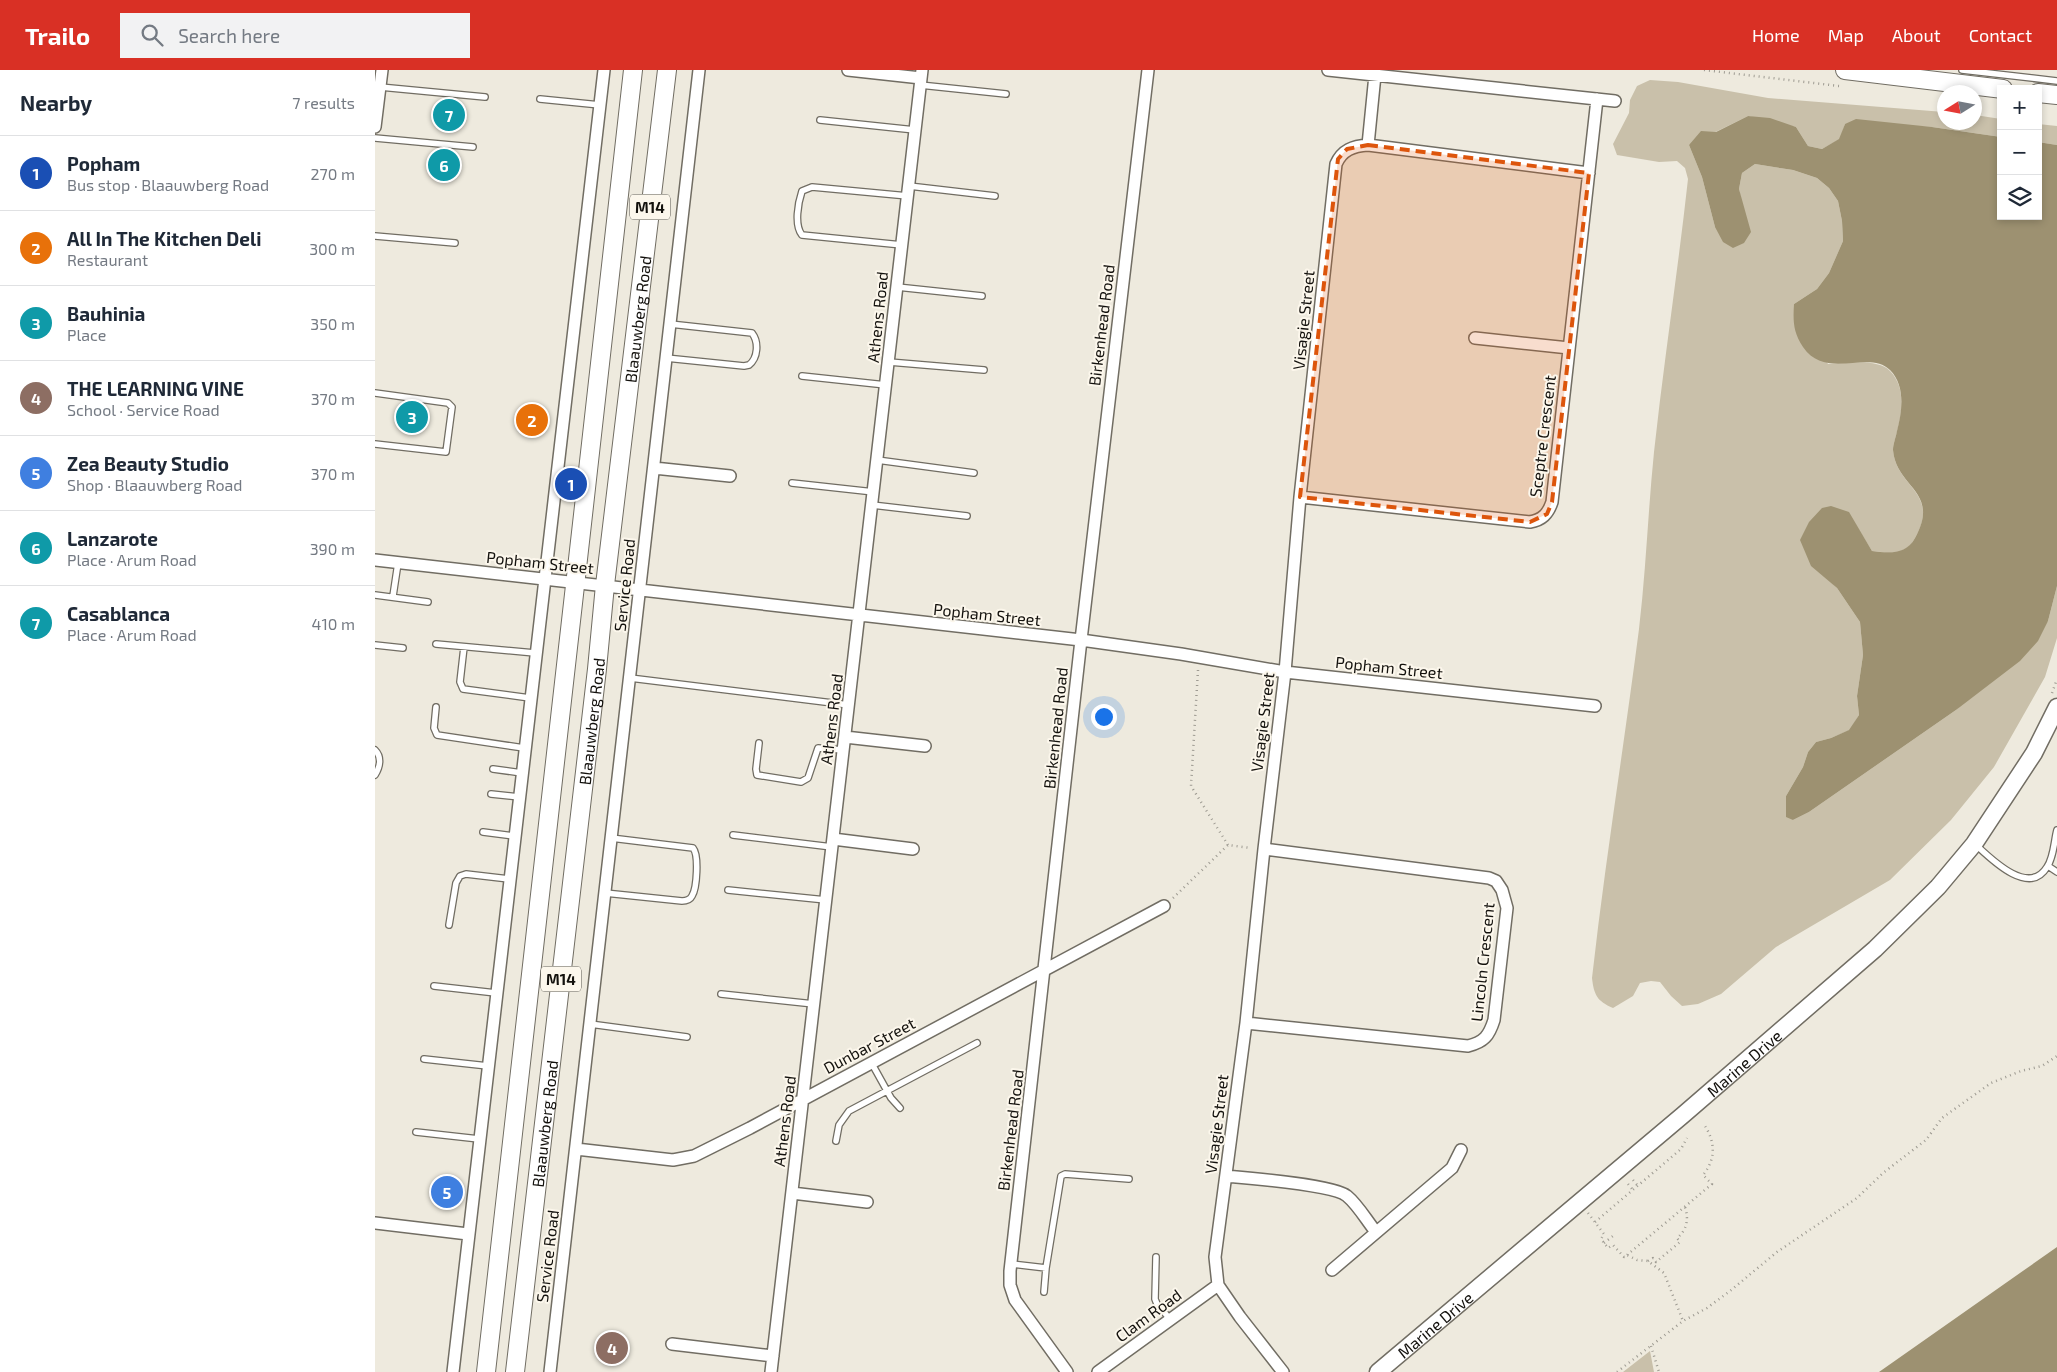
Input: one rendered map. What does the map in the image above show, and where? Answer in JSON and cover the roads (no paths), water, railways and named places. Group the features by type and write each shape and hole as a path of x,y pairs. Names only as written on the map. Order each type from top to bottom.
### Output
{"main road":[{"name":"Blaauwberg Road","path":"486,1372 633,70"},
{"name":"Blaauwberg Road","path":"515,1372 595,689 605,585 667,70"},
{"path":"1846,78 1997,89"},
{"path":"2042,93 2057,95"},
{"name":"Marine Drive","path":"1378,1372 1875,949 1938,887 1974,844 2034,752 2053,703"}],"street":[{"path":"375,127 381,70"},
{"path":"453,1372 604,70"},
{"name":"Service Road","path":"550,1372 699,70"},
{"path":"848,70 921,78"},
{"name":"Birkenhead Road","path":"1067,1372 1015,1300 1010,1285 1011,1264 1081,640 1148,70"},
{"path":"1328,70 1615,100"},
{"path":"1375,75 1368,145 1589,173"},
{"name":"Athens Road","path":"771,1372 921,78"},
{"name":"Sceptre Crescent","path":"1300,497 1529,522 1541,519 1547,514 1552,502 1597,99"},
{"name":"Visagie Street","path":"1283,1372 1240,1317 1218,1285 1215,1257 1246,1023 1285,672 1300,497 1336,164 1347,150 1355,146 1368,145"},
{"path":"1475,338 1569,348"},
{"path":"653,468 730,476"},
{"name":"Popham Street","path":"375,560 1081,640 1285,672 1595,706"},
{"path":"845,737 925,746"},
{"path":"833,843 913,849"},
{"name":"Lincoln Crescent","path":"1246,1023 1468,1046 1480,1043 1491,1032 1507,908 1503,890 1496,881 1489,878 1264,849"},
{"name":"Dunbar Street","path":"576,1148 673,1160 685,1159 709,1150 1165,906"},
{"path":"1332,1270 1452,1168 1461,1150"},
{"path":"1226,1176 1313,1186 1340,1192 1351,1200 1376,1232"},
{"path":"792,1193 867,1202"},
{"path":"375,1222 468,1234"},
{"name":"Clam Road","path":"1098,1372 1218,1285"},
{"path":"672,1344 773,1356"}],"lane":[{"path":"1962,70 2057,80"},
{"path":"921,78 1006,94"},
{"path":"380,87 485,97"},
{"path":"540,99 600,105"},
{"path":"820,120 915,130"},
{"path":"375,138 473,147"},
{"path":"902,245 802,235 797,225 802,191 812,187 995,196"},
{"path":"375,236 455,243"},
{"path":"897,287 983,296"},
{"path":"666,358 744,366 749,365 755,356 757,343 752,333 670,324"},
{"path":"889,362 984,370"},
{"path":"802,376 886,385"},
{"path":"375,393 448,403 452,407 446,452 375,444"},
{"path":"877,460 974,472"},
{"path":"792,483 874,492"},
{"path":"872,506 967,516"},
{"path":"393,596 398,563"},
{"path":"375,595 428,602"},
{"path":"436,644 535,653"},
{"path":"375,645 403,648"},
{"path":"464,647 460,682 463,689 530,698"},
{"path":"630,678 849,705"},
{"path":"436,707 435,731 439,736 524,748"},
{"path":"759,743 757,775 801,782 808,778 818,748 844,750"},
{"path":"375,750 380,761 379,769 375,775"},
{"path":"493,769 522,773"},
{"path":"491,794 519,797"},
{"path":"1974,844 2003,868 2018,877 2037,876 2049,866 2057,830"},
{"path":"483,832 514,836"},
{"path":"733,835 833,843"},
{"path":"605,893 682,901 692,897 694,892 697,858 693,848 611,838"},
{"path":"2049,866 2057,872"},
{"path":"449,925 456,883 460,876 466,874 509,879"},
{"path":"728,890 826,900"},
{"path":"434,986 496,993"},
{"path":"721,994 814,1004"},
{"path":"590,1024 687,1037"},
{"path":"836,1141 839,1124 844,1115 886,1090 977,1043"},
{"path":"424,1059 488,1066"},
{"path":"871,1062 886,1090 900,1108"},
{"path":"416,1132 479,1139"},
{"path":"1044,1292 1046,1268 1061,1176 1065,1174 1129,1180"},
{"path":"1156,1257 1155,1299 1170,1319"},
{"path":"1011,1264 1046,1268"}],"place":[{"name":"Casablanca","path":"449,115"},
{"name":"Lanzarote","path":"444,165"},
{"name":"Bauhinia","path":"412,417"},
{"name":"All In The Kitchen Deli","path":"532,420"},
{"name":"Popham","path":"571,484"},
{"name":"Zea Beauty Studio","path":"447,1192"},
{"name":"THE LEARNING VINE","path":"612,1348"}]}
